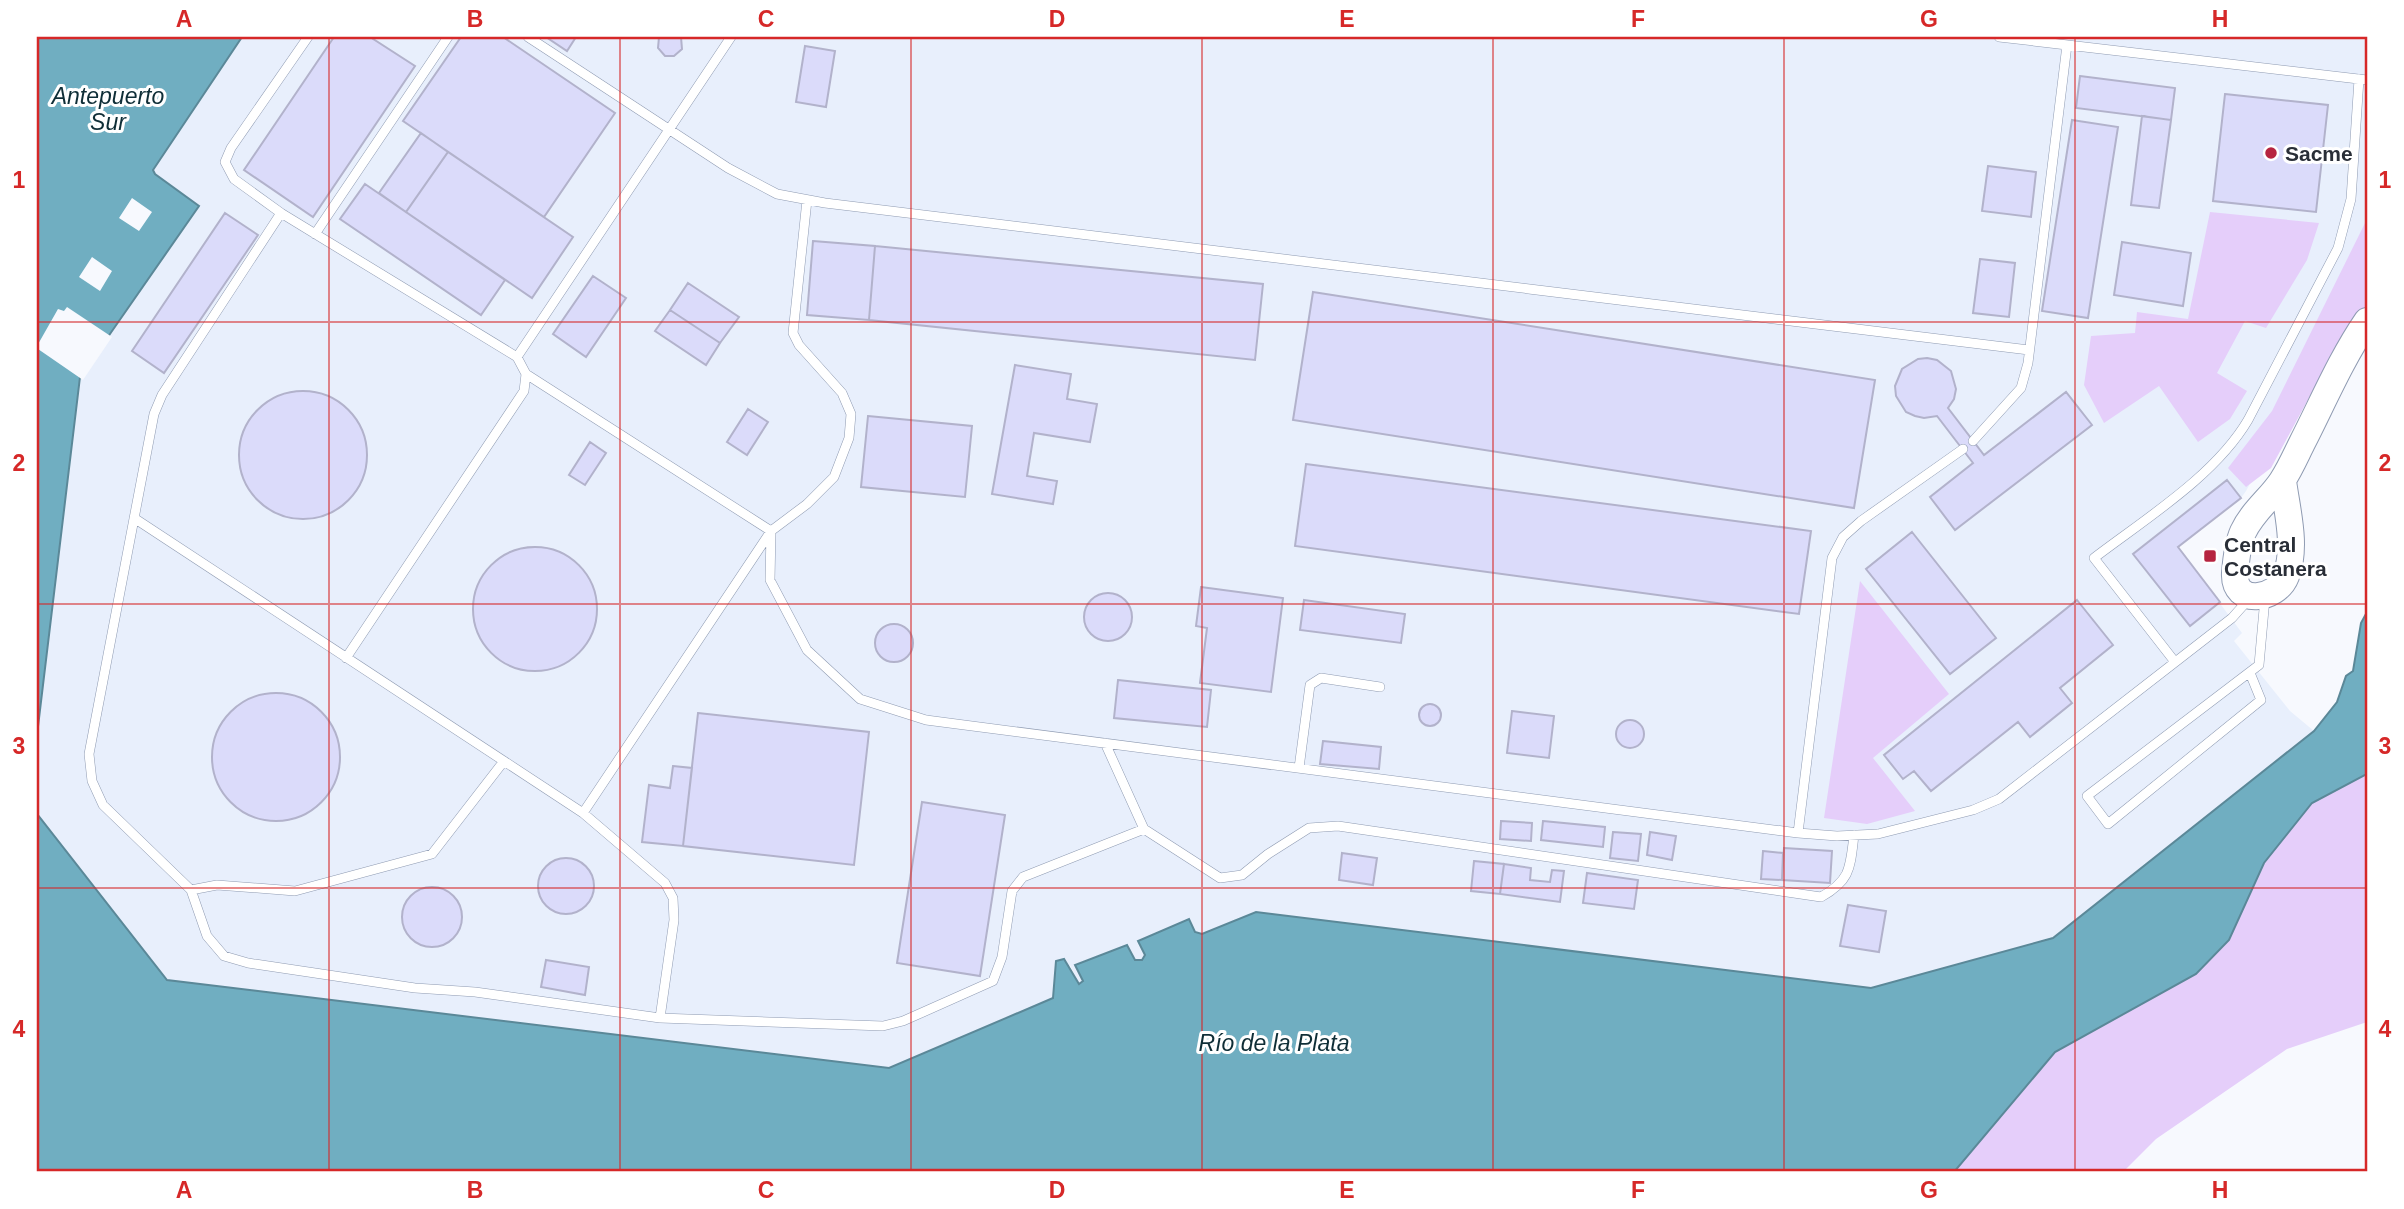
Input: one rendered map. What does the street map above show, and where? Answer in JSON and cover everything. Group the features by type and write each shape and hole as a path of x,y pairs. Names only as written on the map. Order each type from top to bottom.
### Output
{"street":[{"path":"2283,481 2290,533 2287,575 2279,586 2258,596 2240,590 2235,577 2242,534 2283,481 2348,351 2367,321"}],"lane":[{"path":"308,37 231,148 225,162 233,179 281,213 517,357 526,374 771,531"},
{"path":"315,234 448,37"},
{"path":"528,37 728,168 777,194 807,200 2029,350"},
{"path":"517,357 731,37"},
{"path":"1999,37 2363,80 2351,199 2338,248 2248,421 2238,438 2205,472 2094,558 2175,662"},
{"path":"1973,441 2021,388 2029,350 2067,45"},
{"path":"583,813 771,531 807,504 834,477 849,438 851,414 842,393 799,345 793,334 807,200"},
{"path":"281,213 162,395 154,414 89,754 92,781 103,805 191,890 207,936 223,956 248,963 415,988 475,992 660,1018 883,1026 903,1021 993,981 1002,957 1012,891 1023,877 1144,829"},
{"path":"346,657 524,391 526,374"},
{"path":"1798,833 1832,558 1843,537 1861,521 1963,449"},
{"path":"134,519 583,813 665,883 673,898 674,920 660,1018"},
{"path":"771,531 770,580 807,650 860,699 926,720 1798,833 1878,834 1973,810 1999,799 2258,596"},
{"path":"2250,673 2261,700 2108,824 2087,796 2259,665 2258,596"},
{"path":"1299,768 1310,685 1321,678 1380,687"},
{"path":"1105,743 1144,829 1220,878 1242,875 1268,854 1309,828 1338,826 1821,897 1839,887 1850,867 1854,835"},
{"path":"191,890 217,885 295,891 432,854 503,761"}],"shaded area":[{"path":"242,37 2345,37 2367,40 2367,263 2246,491 2241,498 2178,547 2242,633 2234,641 2290,711 2314,731 2052,938 1871,988 1256,912 1202,934 1195,933 1189,920 1138,940 1145,955 1142,960 1135,960 1127,945 1076,964 1083,982 1079,984 1070,965 1053,998 889,1068 167,980 37,814 37,735 80,377 199,207 153,170"},
{"path":"2210,212 2319,223 2307,260 2266,328 2245,321 2217,373 2247,391 2230,419 2198,442 2159,386 2104,423 2084,385 2091,336 2135,333 2137,312 2188,319"},
{"path":"2367,219 2367,305 2344,333 2271,468 2246,487 2228,468 2272,411"},
{"path":"1860,581 1949,694 1873,758 1915,811 1867,824 1824,818"},
{"path":"2365,774 2367,1022 2287,1049 2156,1139 2123,1172 1954,1172 2055,1052 2196,974 2229,940 2264,863 2312,803"}],"water":[{"name":"Antepuerto Sur","path":"37,37 242,37 153,170 199,206 80,377 37,735"},
{"name":"Río de la Plata","path":"2367,612 2367,774 2312,803 2264,863 2229,940 2196,974 2055,1052 1954,1172 37,1172 37,814 167,980 889,1068 1053,998 1056,961 1064,959 1079,984 1083,981 1075,965 1127,945 1135,960 1142,960 1145,955 1138,941 1189,919 1195,932 1202,934 1256,912 1871,988 2053,938 2314,731 2337,702 2346,676 2353,671 2361,623"}],"pier":[{"path":"132,198 152,212 139,231 119,218"},
{"path":"92,257 112,271 100,291 79,277"},
{"path":"67,307 112,337 83,380 37,346 58,309 64,311"}],"building":[{"path":"334,37 370,37 415,66 313,217 244,170"},
{"path":"461,37 503,37 615,113 544,217 403,121"},
{"path":"546,37 576,37 567,51"},
{"path":"659,37 681,37 682,49 674,56 665,56 658,48"},
{"path":"805,46 835,51 826,107 796,102"},
{"path":"2080,76 2175,88 2171,120 2076,108"},
{"name":"Sacme","path":"2225,94 2328,105 2316,212 2213,201"},
{"path":"2142,116 2171,120 2159,208 2131,205"},
{"path":"2072,120 2118,127 2088,318 2042,311"},
{"path":"421,133 448,152 406,212 379,193"},
{"path":"448,152 573,237 532,298 406,212"},
{"path":"1988,166 2036,172 2031,217 1982,211"},
{"path":"365,184 505,280 481,315 340,219"},
{"path":"225,213 258,235 164,373 132,351"},
{"path":"813,241 875,246 869,320 807,315"},
{"path":"2122,242 2191,253 2183,306 2114,295"},
{"path":"875,246 1263,284 1255,360 869,320"},
{"path":"1980,259 2015,263 2009,317 1973,313"},
{"path":"593,276 626,298 586,357 553,334"},
{"path":"688,283 739,317 720,343 670,310"},
{"path":"1313,292 1875,380 1854,508 1293,420"},
{"path":"670,310 720,343 706,365 655,331"},
{"path":"1918,359 1937,360 1951,371 1956,389 1948,408 1984,455 2066,392 2092,425 1955,530 1930,497 1973,463 1937,416 1924,418 1906,412 1896,396 1895,386 1902,369"},
{"path":"1015,365 1071,374 1067,399 1097,404 1090,442 1034,433 1027,476 1057,481 1053,504 992,494"},
{"path":"303,391 328,396 348,410 362,430 367,455 362,480 348,500 328,514 303,519 278,514 258,500 244,480 239,455 244,430 258,410 278,396"},
{"path":"748,409 768,422 747,455 727,442"},
{"path":"868,416 972,426 965,497 861,487"},
{"path":"590,442 606,453 585,485 569,475"},
{"path":"1306,464 1811,531 1799,614 1295,546"},
{"path":"2227,480 2241,498 2178,547 2220,602 2190,626 2133,554"},
{"path":"1912,532 1996,638 1950,674 1866,569"},
{"path":"535,547 559,552 579,565 592,585 597,609 592,633 579,653 559,666 535,671 511,666 491,653 478,633 473,609 478,585 491,565 511,552"},
{"path":"1201,587 1283,598 1271,692 1200,683 1207,628 1196,626"},
{"path":"1108,593 1125,600 1132,617 1125,634 1108,641 1091,634 1084,617 1091,600"},
{"path":"1304,600 1405,614 1401,643 1300,630"},
{"path":"2077,600 2113,645 2060,688 2072,703 2030,737 2018,722 1931,791 1914,771 1903,779 1884,755"},
{"path":"894,624 907,630 913,643 907,656 894,662 881,656 875,643 881,630"},
{"path":"1118,680 1211,690 1207,727 1114,718"},
{"path":"276,693 300,698 321,712 335,733 340,757 335,781 321,802 300,816 276,821 252,816 231,802 217,781 212,757 217,733 231,712 252,698"},
{"path":"1430,704 1438,707 1441,715 1438,723 1430,726 1422,723 1419,715 1422,707"},
{"path":"1512,711 1554,716 1549,758 1507,753"},
{"path":"698,713 869,732 854,865 683,846"},
{"path":"1630,720 1640,724 1644,734 1640,744 1630,748 1620,744 1616,734 1620,724"},
{"path":"1323,741 1381,747 1379,769 1320,764"},
{"path":"673,766 692,768 683,846 642,842 649,785 670,788"},
{"path":"922,802 1005,815 980,976 897,963"},
{"path":"1501,821 1532,823 1531,841 1500,839"},
{"path":"1543,821 1605,827 1603,847 1541,840"},
{"path":"1613,832 1641,834 1638,861 1610,858"},
{"path":"1650,832 1676,836 1672,860 1647,855"},
{"path":"1784,848 1832,851 1830,883 1782,880"},
{"path":"1763,851 1783,853 1782,880 1761,879"},
{"path":"1342,853 1377,858 1373,885 1339,880"},
{"path":"560,858 572,858 582,862 590,870 594,886 590,902 582,910 572,914 560,914 550,910 542,902 538,892 538,880 542,870 550,862"},
{"path":"1474,861 1504,864 1500,894 1471,891"},
{"path":"1504,864 1531,868 1530,880 1550,882 1552,870 1564,871 1560,902 1500,894"},
{"path":"1587,873 1638,880 1634,909 1583,903"},
{"path":"432,887 449,892 457,900 462,917 457,934 449,942 432,947 415,942 407,934 402,917 407,900 415,892"},
{"path":"1848,905 1886,911 1879,952 1840,946"},
{"path":"546,960 589,967 585,995 541,987"}],"place":[{"name":"Sacme","path":"2271,153"},
{"name":"Central Costanera","path":"2210,556"}]}
